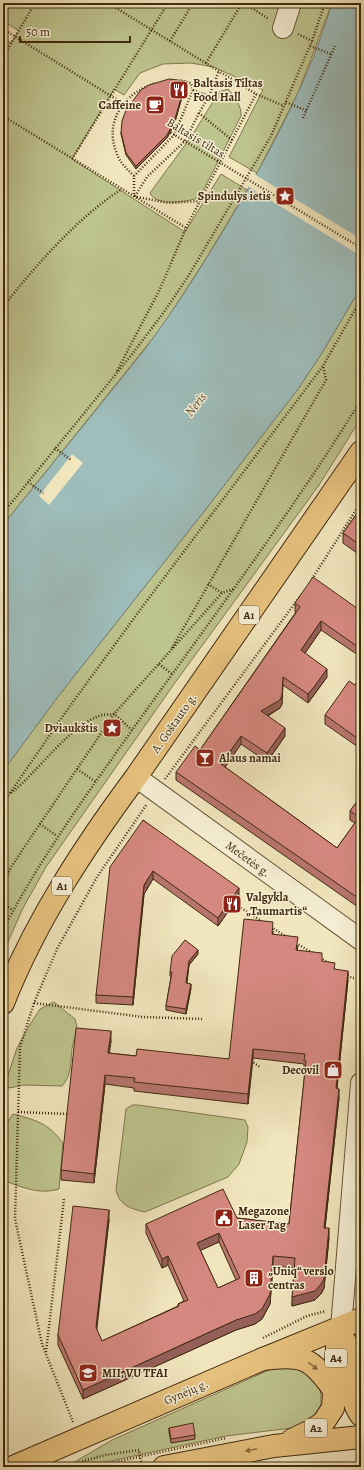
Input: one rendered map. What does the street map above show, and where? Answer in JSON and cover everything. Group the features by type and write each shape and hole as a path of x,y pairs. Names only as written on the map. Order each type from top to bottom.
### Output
{"main road":[{"name":"A. Goštauto g.","path":"3,1003 25,953 62,885 104,820 136,777 361,452"},
{"name":"Gynėjų g.","path":"13,1467 261,1349 341,1317 361,1319"},
{"name":"A4","path":"334,1390 341,1317"},
{"path":"341,1317 350,1360 352,1395 361,1415"},
{"path":"261,1349 304,1359 322,1373 334,1390"},
{"name":"A2","path":"164,1467 227,1446 274,1446 298,1438 323,1423 333,1408 334,1390"},
{"path":"274,1446 361,1437"}],"street":[{"path":"283,28 291,3"},
{"name":"Mečetės g.","path":"136,777 361,940"},
{"path":"341,1317 361,1083"}],"path":[{"path":"3,57 36,3"},
{"path":"108,3 256,94 284,106"},
{"path":"72,159 168,3"},
{"path":"170,41 193,3"},
{"path":"206,63 243,3 283,28"},
{"path":"3,513 114,377 164,312 189,275 271,136 310,46 325,3"},
{"path":"3,29 134,110"},
{"path":"307,38 312,41"},
{"path":"310,46 331,54"},
{"path":"303,118 334,46"},
{"path":"134,197 147,178 185,141 209,96 219,71"},
{"path":"134,176 170,140 178,127 193,90 190,83 176,80"},
{"path":"134,197 134,176 124,166 116,154 113,134 116,117 124,103 134,92 163,81"},
{"path":"193,90 209,96"},
{"path":"114,377 160,289 186,228 256,94"},
{"path":"286,102 307,111"},
{"path":"199,113 232,140"},
{"path":"3,116 186,228"},
{"path":"162,135 167,126"},
{"name":"Baltasis tiltas","path":"165,130 361,248"},
{"path":"3,307 31,271 102,202 122,189"},
{"path":"134,197 168,203 200,201"},
{"path":"3,803 70,706 187,546 323,366 361,299"},
{"path":"169,654 326,380 323,366"},
{"path":"3,930 23,890 57,836 324,459 361,400"},
{"path":"55,448 70,460"},
{"path":"28,482 43,493"},
{"path":"311,581 361,502"},
{"path":"208,584 222,593"},
{"path":"3,886 11,867 114,714 222,593 234,588"},
{"path":"74,1425 46,1352 15,1219 20,1047 34,1003 57,949 97,877 155,792 302,594"},
{"path":"159,664 172,674"},
{"path":"8,795 27,781 52,752 81,726 99,715 114,714 132,730"},
{"path":"77,769 96,782"},
{"path":"40,824 57,836"},
{"path":"3,904 13,910"},
{"path":"240,908 332,965"},
{"path":"339,970 352,978 359,978"},
{"path":"34,1003 143,1017 203,1019"},
{"path":"251,1061 260,1067"},
{"path":"18,1112 68,1114"},
{"path":"46,1352 64,1199"},
{"path":"261,1349 307,1316 341,1317"},
{"path":"92,1467 140,1456 227,1446"},
{"path":"62,1467 105,1455 139,1450 142,1467"}],"green space":[{"path":"3,3 332,3 298,93 257,173 229,157 263,90 214,67 191,63 163,64 140,73 124,95 114,89 72,159 185,232 221,174 247,190 207,257 161,328 3,525 3,38 11,43 19,31 3,21"},
{"path":"228,89 239,105 241,116 200,197 181,202 166,202 153,197 150,193 193,134 219,92"},
{"path":"361,287 361,418 319,485 172,687 46,867 23,908 3,953 3,771 60,694 206,509 298,389 322,353"},
{"path":"54,1002 75,1019 78,1031 74,1038 67,1080 62,1086 24,1085 9,1088 5,1084 17,1048 40,1009"},
{"path":"132,1105 245,1120 248,1127 247,1142 239,1164 228,1177 145,1212 126,1206 120,1199 116,1190 126,1109"},
{"path":"13,1114 41,1123 52,1131 63,1143 59,1189 52,1191 38,1191 5,1181 3,1162 7,1123"},
{"path":"278,1366 303,1368 320,1389 321,1406 310,1422 292,1428 226,1436 83,1467 66,1467 112,1440"}],"water":[{"name":"Neris","path":"332,3 361,3 361,287 322,353 298,389 206,509 60,694 3,771 3,525 142,353 167,319 202,266 264,161 290,110 313,57"}],"pier":[{"path":"254,174 361,239 361,256 247,186"},
{"path":"72,454 83,463 49,505 39,496"}],"building":[{"path":"169,79 186,81 174,122 167,135 136,166 126,153 121,132 122,121 126,110 141,90 149,85"},
{"path":"361,508 361,546 343,533"},
{"path":"313,577 361,611 361,649 321,621 301,650 327,669 308,694 283,677 282,695 280,700 261,711 285,728 267,753 241,736 221,764 337,848 359,817 350,811 361,796 361,900 176,772 195,746 200,750 300,607 295,603"},
{"path":"361,677 361,741 325,715 349,681 355,685"},
{"path":"143,820 239,888 218,918 153,871 144,885 133,997 96,995 110,867"},
{"path":"244,919 273,922 272,934 298,937 296,950 322,953 322,961 335,963 334,969 348,971 336,1088 339,1089 324,1228 329,1228 324,1279 315,1291 292,1297 295,1258 273,1256 270,1294 262,1309 255,1314 236,1320 83,1390 58,1335 73,1206 109,1210 96,1327 102,1341 179,1306 178,1304 188,1300 168,1256 162,1259 146,1224 223,1189 237,1218 289,1224 306,1061 304,1061 305,1054 253,1049 248,1094 134,1082 135,1078 105,1075 94,1174 61,1170 76,1028 111,1031 108,1053 136,1056 137,1049 229,1059","holes":["219,1233 240,1278 218,1288 197,1243"]},
{"path":"185,940 198,950 189,961 186,983 191,984 186,1009 166,1006 172,972 170,972 172,956"},
{"path":"193,1423 195,1435 171,1439 169,1428"}],"place":[{"name":"Baltasis Tiltas Food Hall","path":"179,90"},
{"name":"Caffeine","path":"155,105"},
{"name":"Spindulys ietis","path":"285,196"},
{"name":"Dviaukštis","path":"112,728"},
{"name":"Alaus namai","path":"205,758"},
{"name":"Valgykla „Taumartis“","path":"232,904"},
{"name":"Decovil","path":"333,1070"},
{"name":"Megazone Laser Tag","path":"224,1218"},
{"name":"„Uniq“ verslo centras","path":"254,1278"},
{"name":"MII, VU TFAI","path":"88,1373"}]}
